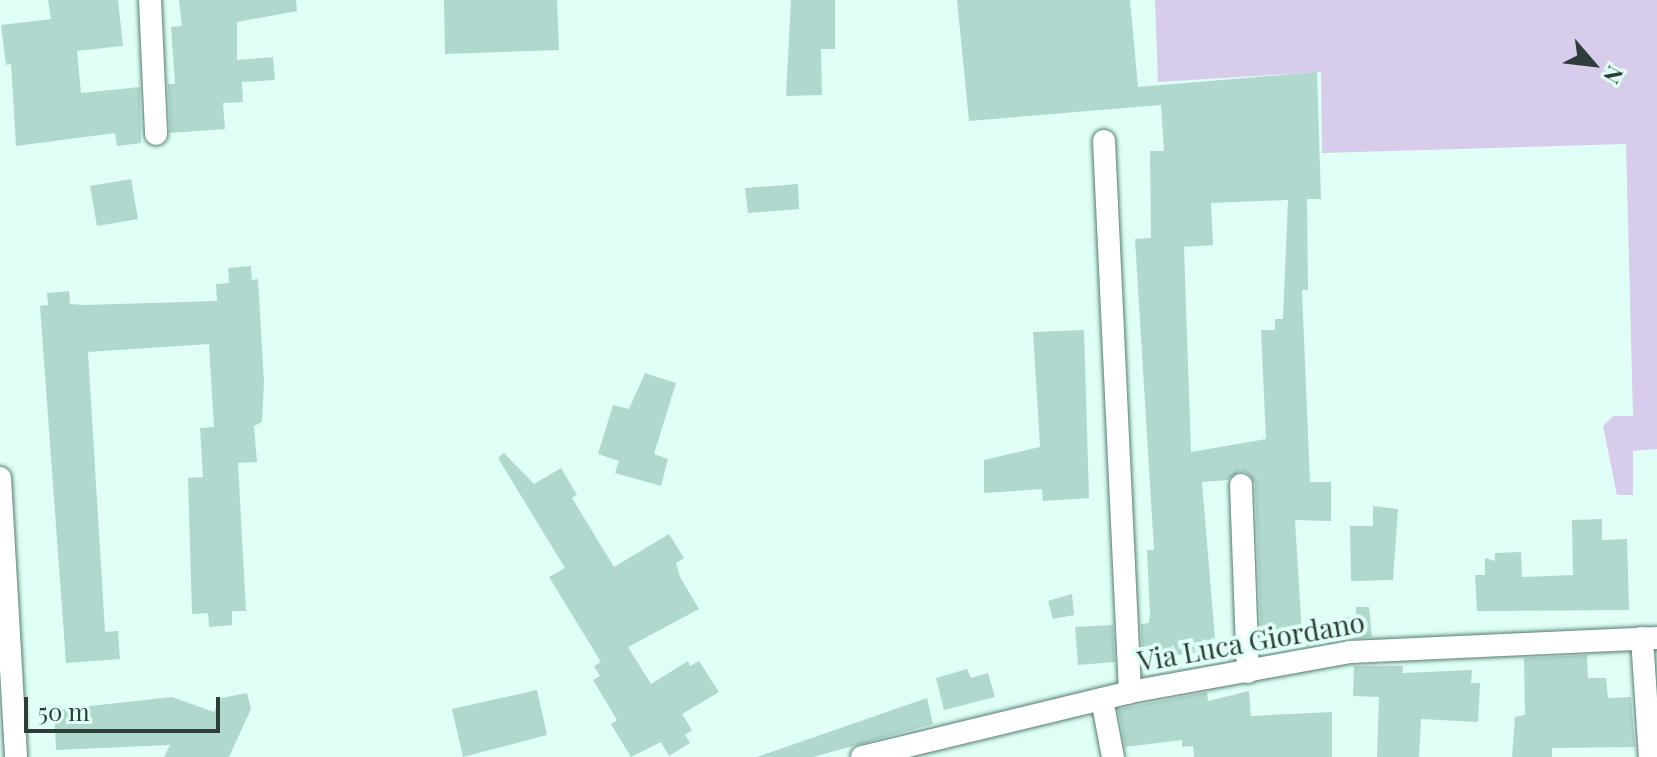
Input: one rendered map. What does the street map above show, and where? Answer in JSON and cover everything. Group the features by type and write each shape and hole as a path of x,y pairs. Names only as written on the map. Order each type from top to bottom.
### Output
{"street":[{"path":"150,0 156,134"},
{"path":"1104,141 1130,692"},
{"path":"0,478 16,757"},
{"path":"1241,485 1248,672"},
{"path":"1650,638 1650,757"},
{"name":"Via Luca Giordano","path":"862,757 1130,692 1406,646 1650,638"},
{"path":"1102,699 1113,757"}],"shaded area":[{"path":"1155,0 1657,0 1657,449 1633,451 1633,495 1617,495 1603,426 1613,416 1633,416 1626,144 1322,153 1321,72 1158,82"}],"building":[{"path":"48,0 118,0 123,46 77,51 81,93 140,87 141,143 117,146 115,133 16,146 11,64 6,65 1,25 51,19"},
{"path":"179,0 296,0 297,11 237,22 237,60 273,57 275,80 242,82 243,102 223,103 225,129 170,133 168,84 175,84 171,27 182,26"},
{"path":"444,0 557,0 559,50 445,54"},
{"path":"791,0 835,0 835,49 821,49 822,95 786,96"},
{"path":"957,0 1130,0 1138,87 1317,72 1321,199 1307,199 1308,290 1302,290 1310,482 1331,482 1331,521 1295,520 1302,634 1261,637 1255,484 1248,473 1240,471 1228,480 1202,482 1216,651 1142,659 1141,624 1149,623 1150,614 1147,550 1154,550 1135,239 1151,238 1150,151 1164,151 1161,105 969,121","holes":["1288,200 1283,319 1275,319 1275,330 1261,330 1266,439 1191,452 1184,247 1213,245 1211,203"]},
{"path":"131,179 138,219 97,226 90,186"},
{"path":"798,184 799,209 748,213 745,188"},
{"path":"251,266 252,280 258,279 264,382 262,422 254,426 257,462 238,463 246,611 232,611 232,625 209,627 208,613 192,614 188,478 203,477 200,428 214,427 209,344 88,352 105,632 118,631 120,659 66,663 40,306 48,305 47,293 69,291 70,304 84,305 217,301 216,284 229,283 228,268"},
{"path":"1084,330 1089,498 1043,501 1042,489 984,493 984,460 1040,447 1033,332"},
{"path":"645,373 676,383 654,454 668,459 661,486 615,473 619,461 598,454 613,405 629,409"},
{"path":"504,453 534,484 561,468 577,495 572,498 614,567 669,534 684,558 676,563 680,577 699,609 628,647 651,684 688,661 690,666 699,661 719,692 682,714 692,730 685,735 690,743 669,756 661,742 631,757 611,724 617,720 593,680 600,676 594,666 601,662 549,577 565,568 498,458"},
{"path":"1373,506 1398,509 1393,580 1351,581 1350,526 1373,526"},
{"path":"1602,519 1602,540 1627,539 1629,610 1477,611 1475,575 1485,575 1485,558 1495,561 1495,553 1521,552 1522,577 1573,575 1572,520"},
{"path":"1072,594 1074,615 1053,619 1048,601"},
{"path":"1356,607 1369,607 1372,637 1336,640 1334,619 1356,616"},
{"path":"1113,625 1115,662 1078,665 1075,627"},
{"path":"1587,655 1588,678 1606,678 1608,698 1631,697 1635,747 1552,748 1552,757 1512,757 1515,717 1525,715 1524,658"},
{"path":"1354,666 1403,666 1402,673 1472,670 1471,683 1480,683 1478,722 1421,719 1419,757 1377,757 1379,697 1353,696"},
{"path":"967,669 971,678 988,673 995,697 944,710 936,678"},
{"path":"537,690 547,735 463,757 452,709"},
{"path":"1249,691 1251,716 1332,712 1332,757 1194,757 1193,746 1182,747 1182,740 1125,747 1118,709 1207,692 1208,701"},
{"path":"247,693 251,709 229,757 164,757 170,745 56,750 54,710 172,697 214,712 221,698"},
{"path":"927,698 933,724 813,757 757,757"}]}
